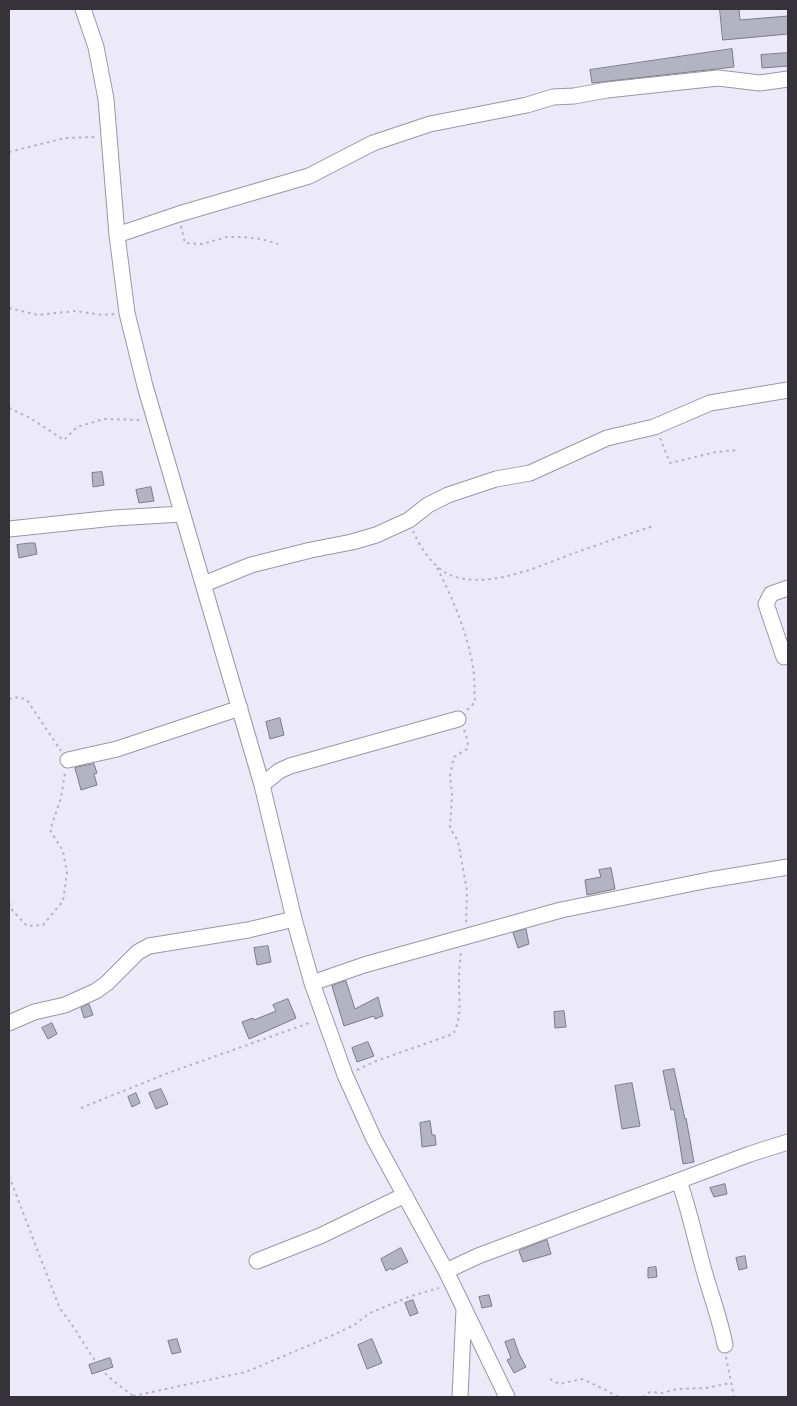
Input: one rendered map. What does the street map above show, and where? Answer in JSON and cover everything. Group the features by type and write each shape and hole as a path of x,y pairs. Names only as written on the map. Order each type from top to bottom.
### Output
{"street":[{"path":"83,9 96,47 106,100 117,235 127,313 182,514 262,785 294,919 312,984 345,1075 374,1139 446,1271 507,1397"},
{"path":"117,235 179,214 309,176 373,143 430,124 527,105 553,97 574,96 607,90 718,78 760,83 788,79"},
{"path":"204,584 251,565 376,535 409,520 428,505 463,489 496,479 530,472 607,438 654,427 710,403 788,390"},
{"path":"9,530 114,518 182,514"},
{"path":"784,657 766,604 771,594 788,588"},
{"path":"68,760 117,749 240,708"},
{"path":"262,785 279,771 290,766 458,719"},
{"path":"312,984 373,963 561,910 709,880 788,867"},
{"path":"9,1023 34,1012 65,1005 96,991 107,983 138,952 149,946 238,931 294,919"},
{"path":"446,1271 478,1256 788,1142"},
{"path":"679,1181 694,1227 700,1257 722,1328 725,1345"},
{"path":"257,1261 320,1236 405,1195"},
{"path":"460,1397 464,1309"}],"path":[{"path":"9,152 66,138 108,137"},
{"path":"179,214 185,244 202,244 227,237 261,238 278,244"},
{"path":"9,308 38,315 76,311 103,315 127,313"},
{"path":"9,408 30,418 64,440 78,427 104,420 155,419"},
{"path":"654,427 670,463 716,452 738,450"},
{"path":"345,1075 376,1061 453,1034 457,1027 460,1003 460,963 461,951 466,936 467,891 458,841 450,828 452,795 450,775 454,757 467,749 468,742 458,719 475,702 474,668 450,592 437,568 420,545 409,520"},
{"path":"437,568 459,578 486,579 519,574 654,526"},
{"path":"9,699 19,697 27,700 68,760 61,798 50,830 63,851 67,873 63,901 43,925 27,926 12,910 9,903"},
{"path":"81,1108 168,1073 324,1018"},
{"path":"9,1176 60,1309 74,1326 81,1342 105,1374 134,1397 246,1372 331,1336 370,1313 411,1296 453,1285"},
{"path":"725,1345 734,1397"},
{"path":"550,1379 559,1384 582,1379 618,1397"},
{"path":"643,1397 650,1392 662,1393 677,1389 706,1388 730,1382"}],"building":[{"path":"720,9 739,9 740,20 788,16 788,34 723,40"},
{"path":"732,49 734,67 592,83 590,70"},
{"path":"788,53 788,66 762,68 761,55"},
{"path":"102,472 104,485 93,487 92,473"},
{"path":"151,487 154,501 139,503 136,490"},
{"path":"35,543 37,554 19,558 17,545"},
{"path":"280,718 284,735 270,739 266,722"},
{"path":"94,764 97,773 94,774 97,785 81,790 75,768"},
{"path":"611,868 615,889 587,895 585,880 601,877 599,870"},
{"path":"526,929 529,944 518,948 513,933"},
{"path":"268,946 271,962 257,965 254,948"},
{"path":"346,981 355,1009 378,997 383,1016 375,1019 374,1016 344,1026 332,986"},
{"path":"288,999 296,1018 249,1039 242,1022 253,1018 254,1020 276,1011 273,1005"},
{"path":"89,1004 93,1015 84,1018 81,1008"},
{"path":"564,1011 566,1027 555,1028 554,1012"},
{"path":"52,1023 57,1034 48,1039 42,1028"},
{"path":"368,1042 374,1056 357,1062 352,1048"},
{"path":"674,1069 694,1162 683,1164 674,1109 671,1110 663,1071"},
{"path":"632,1083 640,1126 622,1129 615,1086"},
{"path":"161,1089 168,1104 156,1109 149,1093"},
{"path":"136,1093 140,1103 132,1107 128,1097"},
{"path":"430,1121 436,1145 422,1147 420,1123"},
{"path":"725,1184 727,1194 714,1197 710,1188"},
{"path":"547,1240 551,1254 523,1262 519,1251"},
{"path":"401,1248 408,1262 386,1271 381,1259"},
{"path":"745,1256 747,1268 739,1270 736,1258"},
{"path":"656,1267 657,1277 648,1278 648,1268"},
{"path":"489,1295 492,1306 482,1308 479,1297"},
{"path":"413,1300 418,1313 410,1316 405,1303"},
{"path":"177,1339 181,1352 172,1354 168,1341"},
{"path":"372,1339 382,1363 367,1369 358,1345"},
{"path":"514,1339 526,1367 514,1373 507,1360 511,1358 505,1342"},
{"path":"110,1358 113,1367 92,1374 89,1365"}]}
